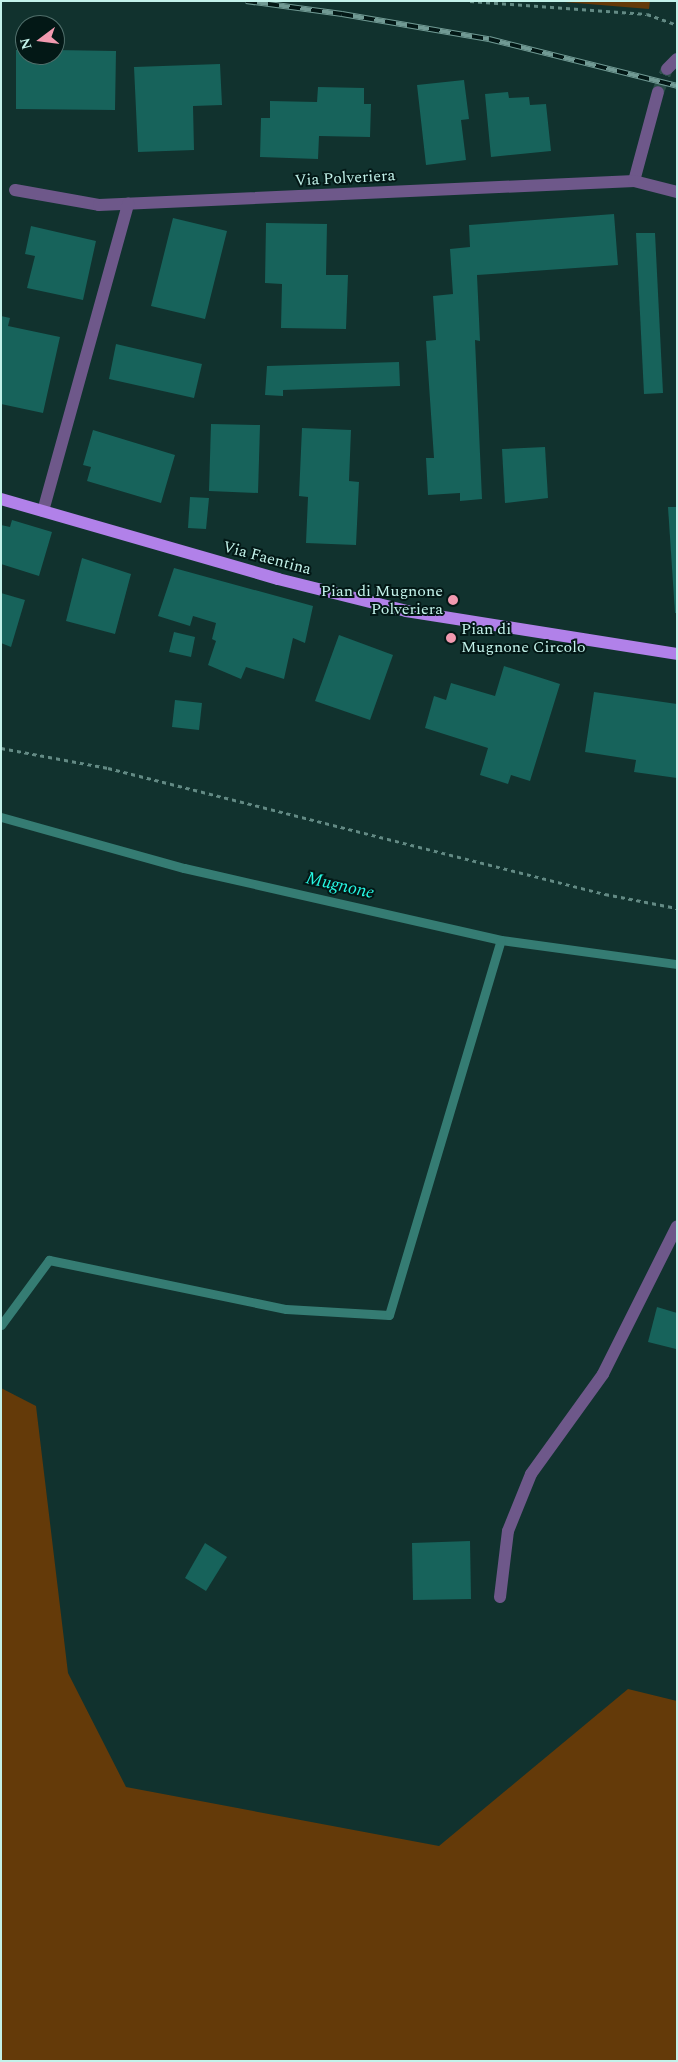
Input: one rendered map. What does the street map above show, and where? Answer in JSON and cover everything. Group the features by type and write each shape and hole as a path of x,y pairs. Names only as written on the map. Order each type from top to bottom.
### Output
{"main road":[{"name":"Via Faentina","path":"1,499 278,579 406,611 677,654"}],"street":[{"path":"667,69 677,59"},
{"path":"634,181 658,92"},
{"name":"Via Polveriera","path":"16,190 98,205 634,181 677,192"},
{"path":"43,511 128,204"},
{"path":"500,1597 508,1530 531,1474 603,1374 677,1226"}],"path":[{"path":"470,1 647,14 677,25"},
{"path":"1,748 108,768 605,894 677,908"}],"shaded area":[{"path":"552,1 650,1 649,9"},
{"path":"1,1388 36,1406 68,1673 126,1787 439,1846 628,1689 677,1701 677,2061 1,2061"}],"building":[{"path":"65,50 116,51 115,110 16,109 16,65 65,65"},
{"path":"220,64 222,105 193,106 194,150 138,152 134,67"},
{"path":"464,80 469,119 461,120 466,160 426,165 417,85"},
{"path":"318,87 364,88 364,104 371,104 370,137 319,136 318,159 260,157 261,118 270,118 270,101 317,102"},
{"path":"508,92 509,98 529,97 530,105 546,104 551,151 491,157 485,94"},
{"path":"614,214 618,265 477,275 480,341 475,340 482,499 460,501 460,493 428,495 426,458 434,458 426,341 436,340 433,296 453,294 450,249 470,247 469,225"},
{"path":"173,218 227,231 205,319 151,306"},
{"path":"266,223 327,224 326,275 348,275 346,329 281,328 282,284 265,283"},
{"path":"31,226 96,241 83,300 27,288 35,256 25,254"},
{"path":"636,233 655,233 663,393 644,394"},
{"path":"1,316 10,318 8,326 60,337 43,413 1,404"},
{"path":"116,344 202,364 194,398 109,379"},
{"path":"399,362 400,386 283,390 283,396 265,395 267,366"},
{"path":"211,424 260,425 258,493 209,491"},
{"path":"302,428 351,430 349,481 359,482 356,545 306,543 308,497 299,496"},
{"path":"93,430 175,455 161,503 87,481 91,467 83,465"},
{"path":"545,447 548,498 505,503 502,449"},
{"path":"190,497 209,498 206,529 188,528"},
{"path":"668,507 677,507 677,613 675,613"},
{"path":"12,520 52,532 39,576 1,564 1,525 10,527"},
{"path":"82,558 131,574 115,634 66,621"},
{"path":"174,568 313,606 305,643 293,638 284,679 246,667 241,679 208,665 216,641 212,639 216,623 193,616 190,626 158,616"},
{"path":"1,593 25,600 11,647 1,643"},
{"path":"174,632 195,637 191,657 169,652"},
{"path":"339,635 393,655 370,720 315,701"},
{"path":"504,666 560,684 530,781 511,775 508,784 480,775 488,748 425,728 434,696 446,700 451,683 495,696"},
{"path":"594,692 677,704 677,778 634,772 636,760 585,752"},
{"path":"175,700 202,703 199,730 172,727"},
{"path":"657,1307 677,1313 676,1349 648,1342"},
{"path":"470,1541 471,1599 413,1600 412,1543"},
{"path":"205,1543 227,1557 206,1591 185,1578"}],"waterway":[{"name":"Mugnone","path":"1,817 184,868 501,940 677,964"},
{"path":"1,1325 49,1260 286,1309 389,1315 501,940"}],"tunnel":[{"path":"658,92 667,69"}],"railway":[{"path":"246,1 342,14 489,39 677,86"}],"place":[{"name":"Pian di Mugnone Polveriera","path":"453,600"},
{"name":"Pian di Mugnone Circolo","path":"451,638"}]}
